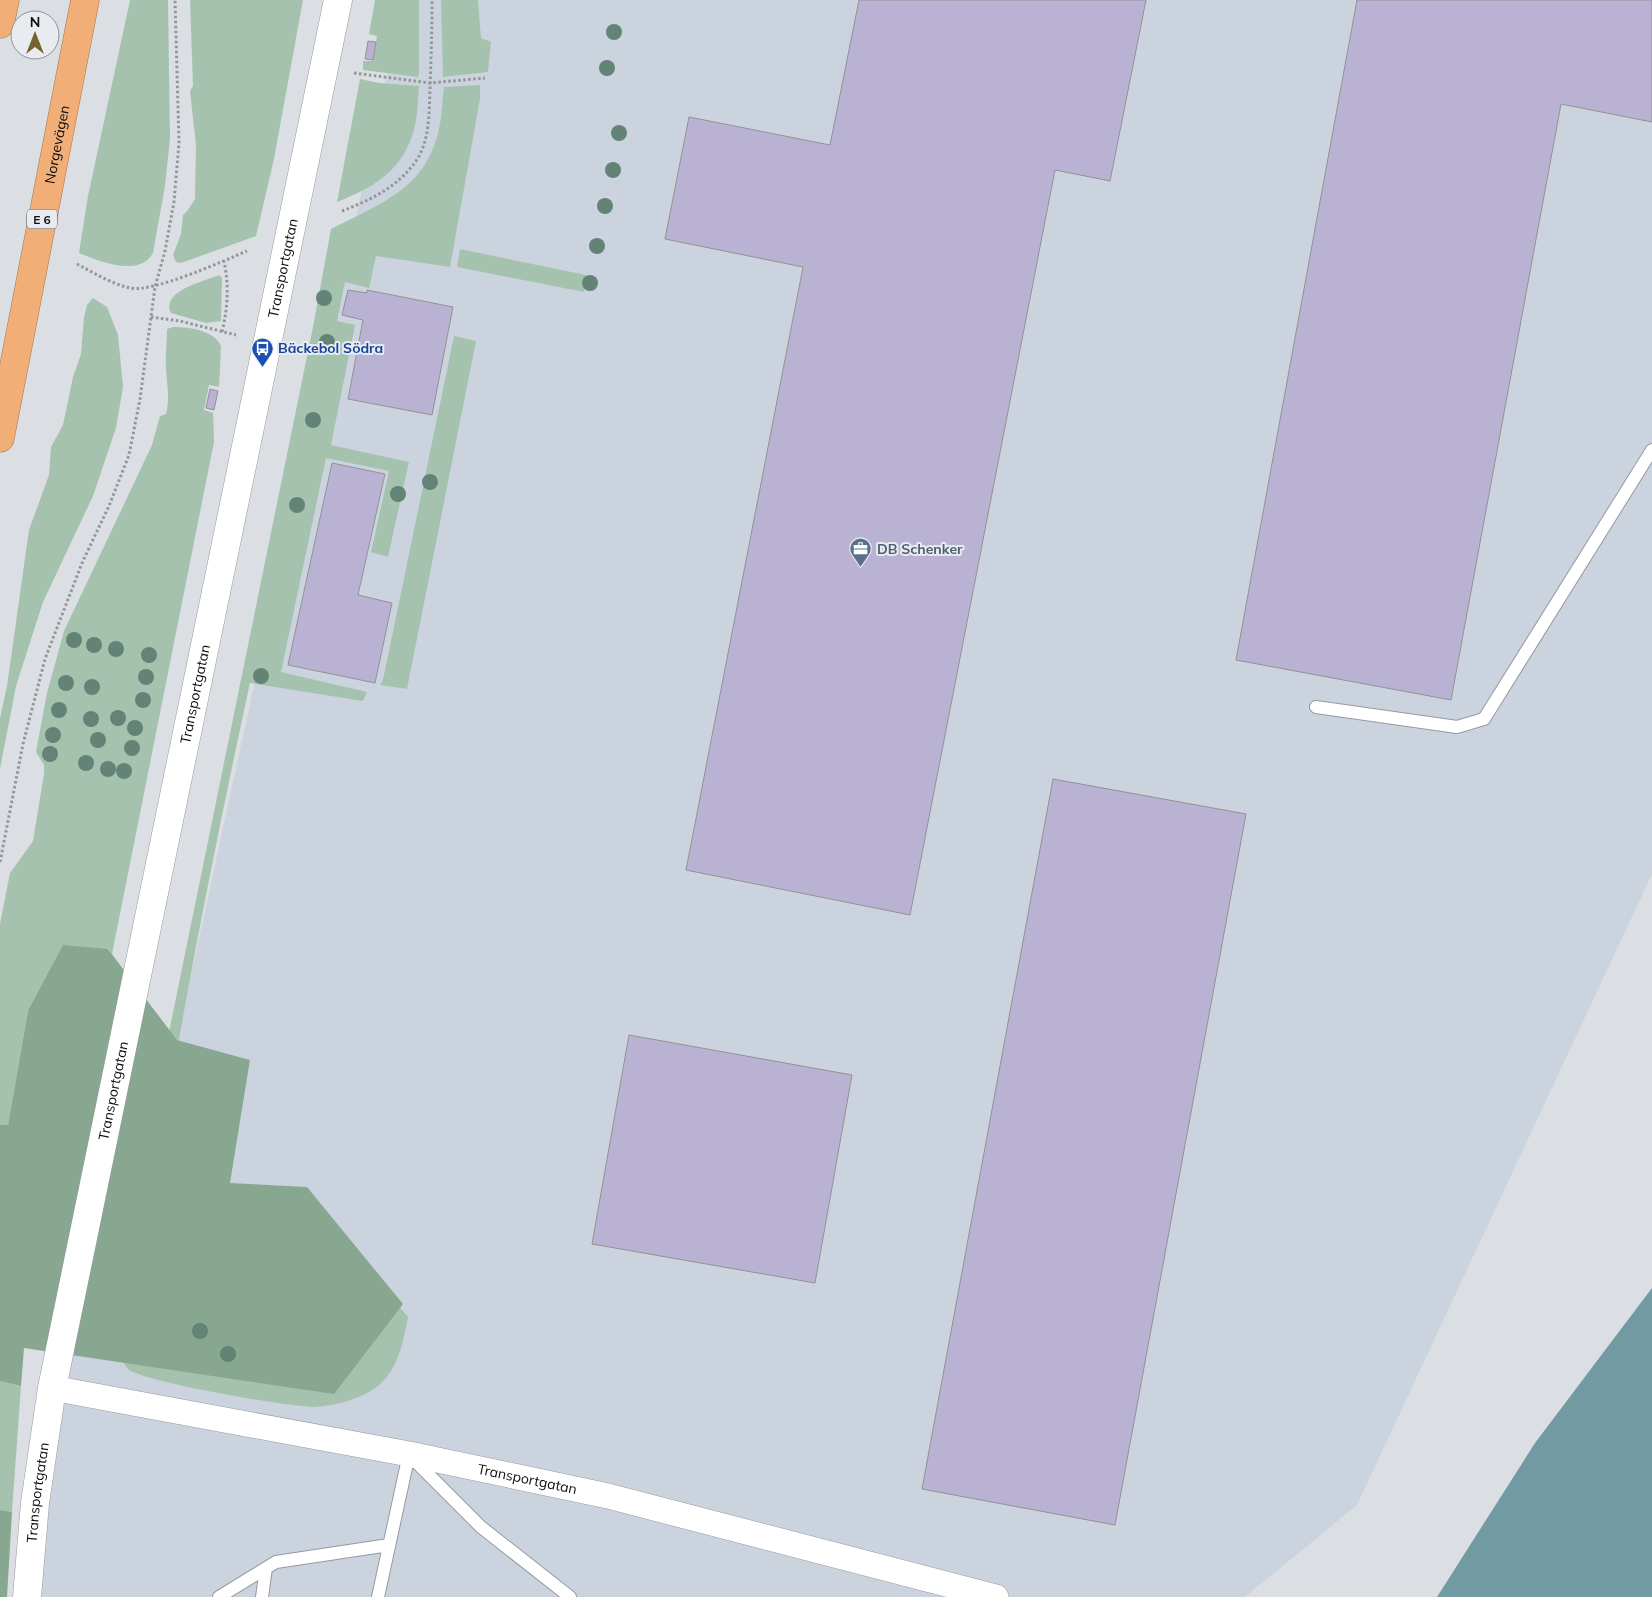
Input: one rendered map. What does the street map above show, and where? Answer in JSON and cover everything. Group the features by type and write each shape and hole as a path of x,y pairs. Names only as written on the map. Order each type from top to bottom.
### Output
{"highway":[{"path":"0,24 4,0"},
{"name":"Norgevägen","path":"0,438 85,0"}],"street":[{"name":"Transportgatan","path":"27,1597 35,1503 52,1388 338,0"},
{"name":"Transportgatan","path":"52,1388 409,1454 608,1496 996,1597"}],"lane":[{"path":"1316,706 1457,727 1484,719 1652,450"},
{"path":"378,1597 409,1454"},
{"path":"409,1454 481,1527 570,1597"},
{"path":"219,1597 276,1562 390,1545"},
{"path":"262,1597 266,1568"}],"path":[{"path":"0,862 23,744 45,659 82,563 109,506 129,456 140,399 155,287 165,251 171,218 179,143 175,0"},
{"path":"342,211 369,201 390,188 408,172 419,156 426,138 429,122 432,0"},
{"path":"353,72 430,83 485,78"},
{"path":"78,264 107,280 132,289 155,287 247,251"},
{"path":"222,332 227,313 228,295 228,278 224,261"},
{"path":"151,316 236,335"}],"shaded area":[{"path":"403,0 1652,0 1652,874 1357,1505 1245,1597 38,1597 66,1354 307,1187 230,1183 250,1060 177,1040"}],"green space":[{"path":"130,0 168,0 170,139 165,186 153,253 147,261 129,266 108,263 79,253 88,196"},
{"path":"190,0 303,0 274,159 256,236 181,263 176,262 173,255 181,234 183,215 195,199 196,145 190,91 193,86"},
{"path":"375,0 419,0 418,77 363,70 363,61 373,61 377,36 369,34"},
{"path":"441,0 478,0 481,38 491,42 488,72 443,77"},
{"path":"360,79 379,83 419,86 416,121 406,151 398,163 378,181 337,202"},
{"path":"480,85 480,99 450,267 376,256 369,288 345,282 337,321 355,325 331,445 409,462 388,557 371,552 389,471 326,458 281,672 367,692 363,701 250,683 200,925 157,1170 347,1244 408,1317 402,1345 396,1363 379,1385 356,1398 331,1405 300,1406 187,1387 139,1374 128,1369 114,1347 166,1047 313,327 331,229 367,211 398,192 424,166 433,149 439,129 444,87"},
{"path":"460,249 586,275 584,292 457,267"},
{"path":"219,275 222,278 221,321 206,323 171,313 169,305 178,293"},
{"path":"93,298 107,307 118,335 123,387 116,428 93,496 43,602 16,686 0,769 0,718 7,686 29,530 49,475 51,447 63,425 73,377 81,354 84,317 87,305"},
{"path":"173,327 193,329 207,333 213,336 221,346 219,387 209,385 204,410 213,413 214,442 112,954 108,948 28,1011 8,1125 0,1125 0,924 10,873 33,841 44,774 44,765 36,752 47,693 64,631 152,445 160,416 166,414 168,397 166,365 167,329"},
{"path":"454,336 476,341 407,689 380,685 383,680"},
{"path":"63,945 108,949 177,1040 250,1060 230,1183 307,1187 403,1304 334,1394 24,1348 21,1386 0,1381 0,1125 8,1125 28,1011"},
{"path":"0,1381 21,1386 12,1512 0,1510"},
{"path":"0,1510 12,1512 7,1597 0,1597"}],"water":[{"path":"1652,1288 1652,1597 1437,1597 1535,1443"}],"building":[{"name":"DB Schenker","path":"859,0 1146,0 1110,181 1055,170 910,915 686,870 803,267 665,239 689,117 830,145"},
{"path":"1357,0 1652,0 1652,122 1561,104 1451,700 1236,660"},
{"path":"368,41 376,42 373,60 365,59"},
{"path":"348,290 367,293 367,290 453,307 432,415 348,399 363,320 342,315"},
{"path":"210,389 218,391 214,410 206,408"},
{"path":"332,463 385,474 358,595 392,603 375,683 288,665"},
{"path":"1053,779 1246,814 1115,1525 922,1489"},
{"path":"629,1035 852,1075 815,1283 592,1244"}],"place":[{"name":"Bäckebol Södra","path":"262,367"},
{"name":"DB Schenker","path":"861,568"}]}
